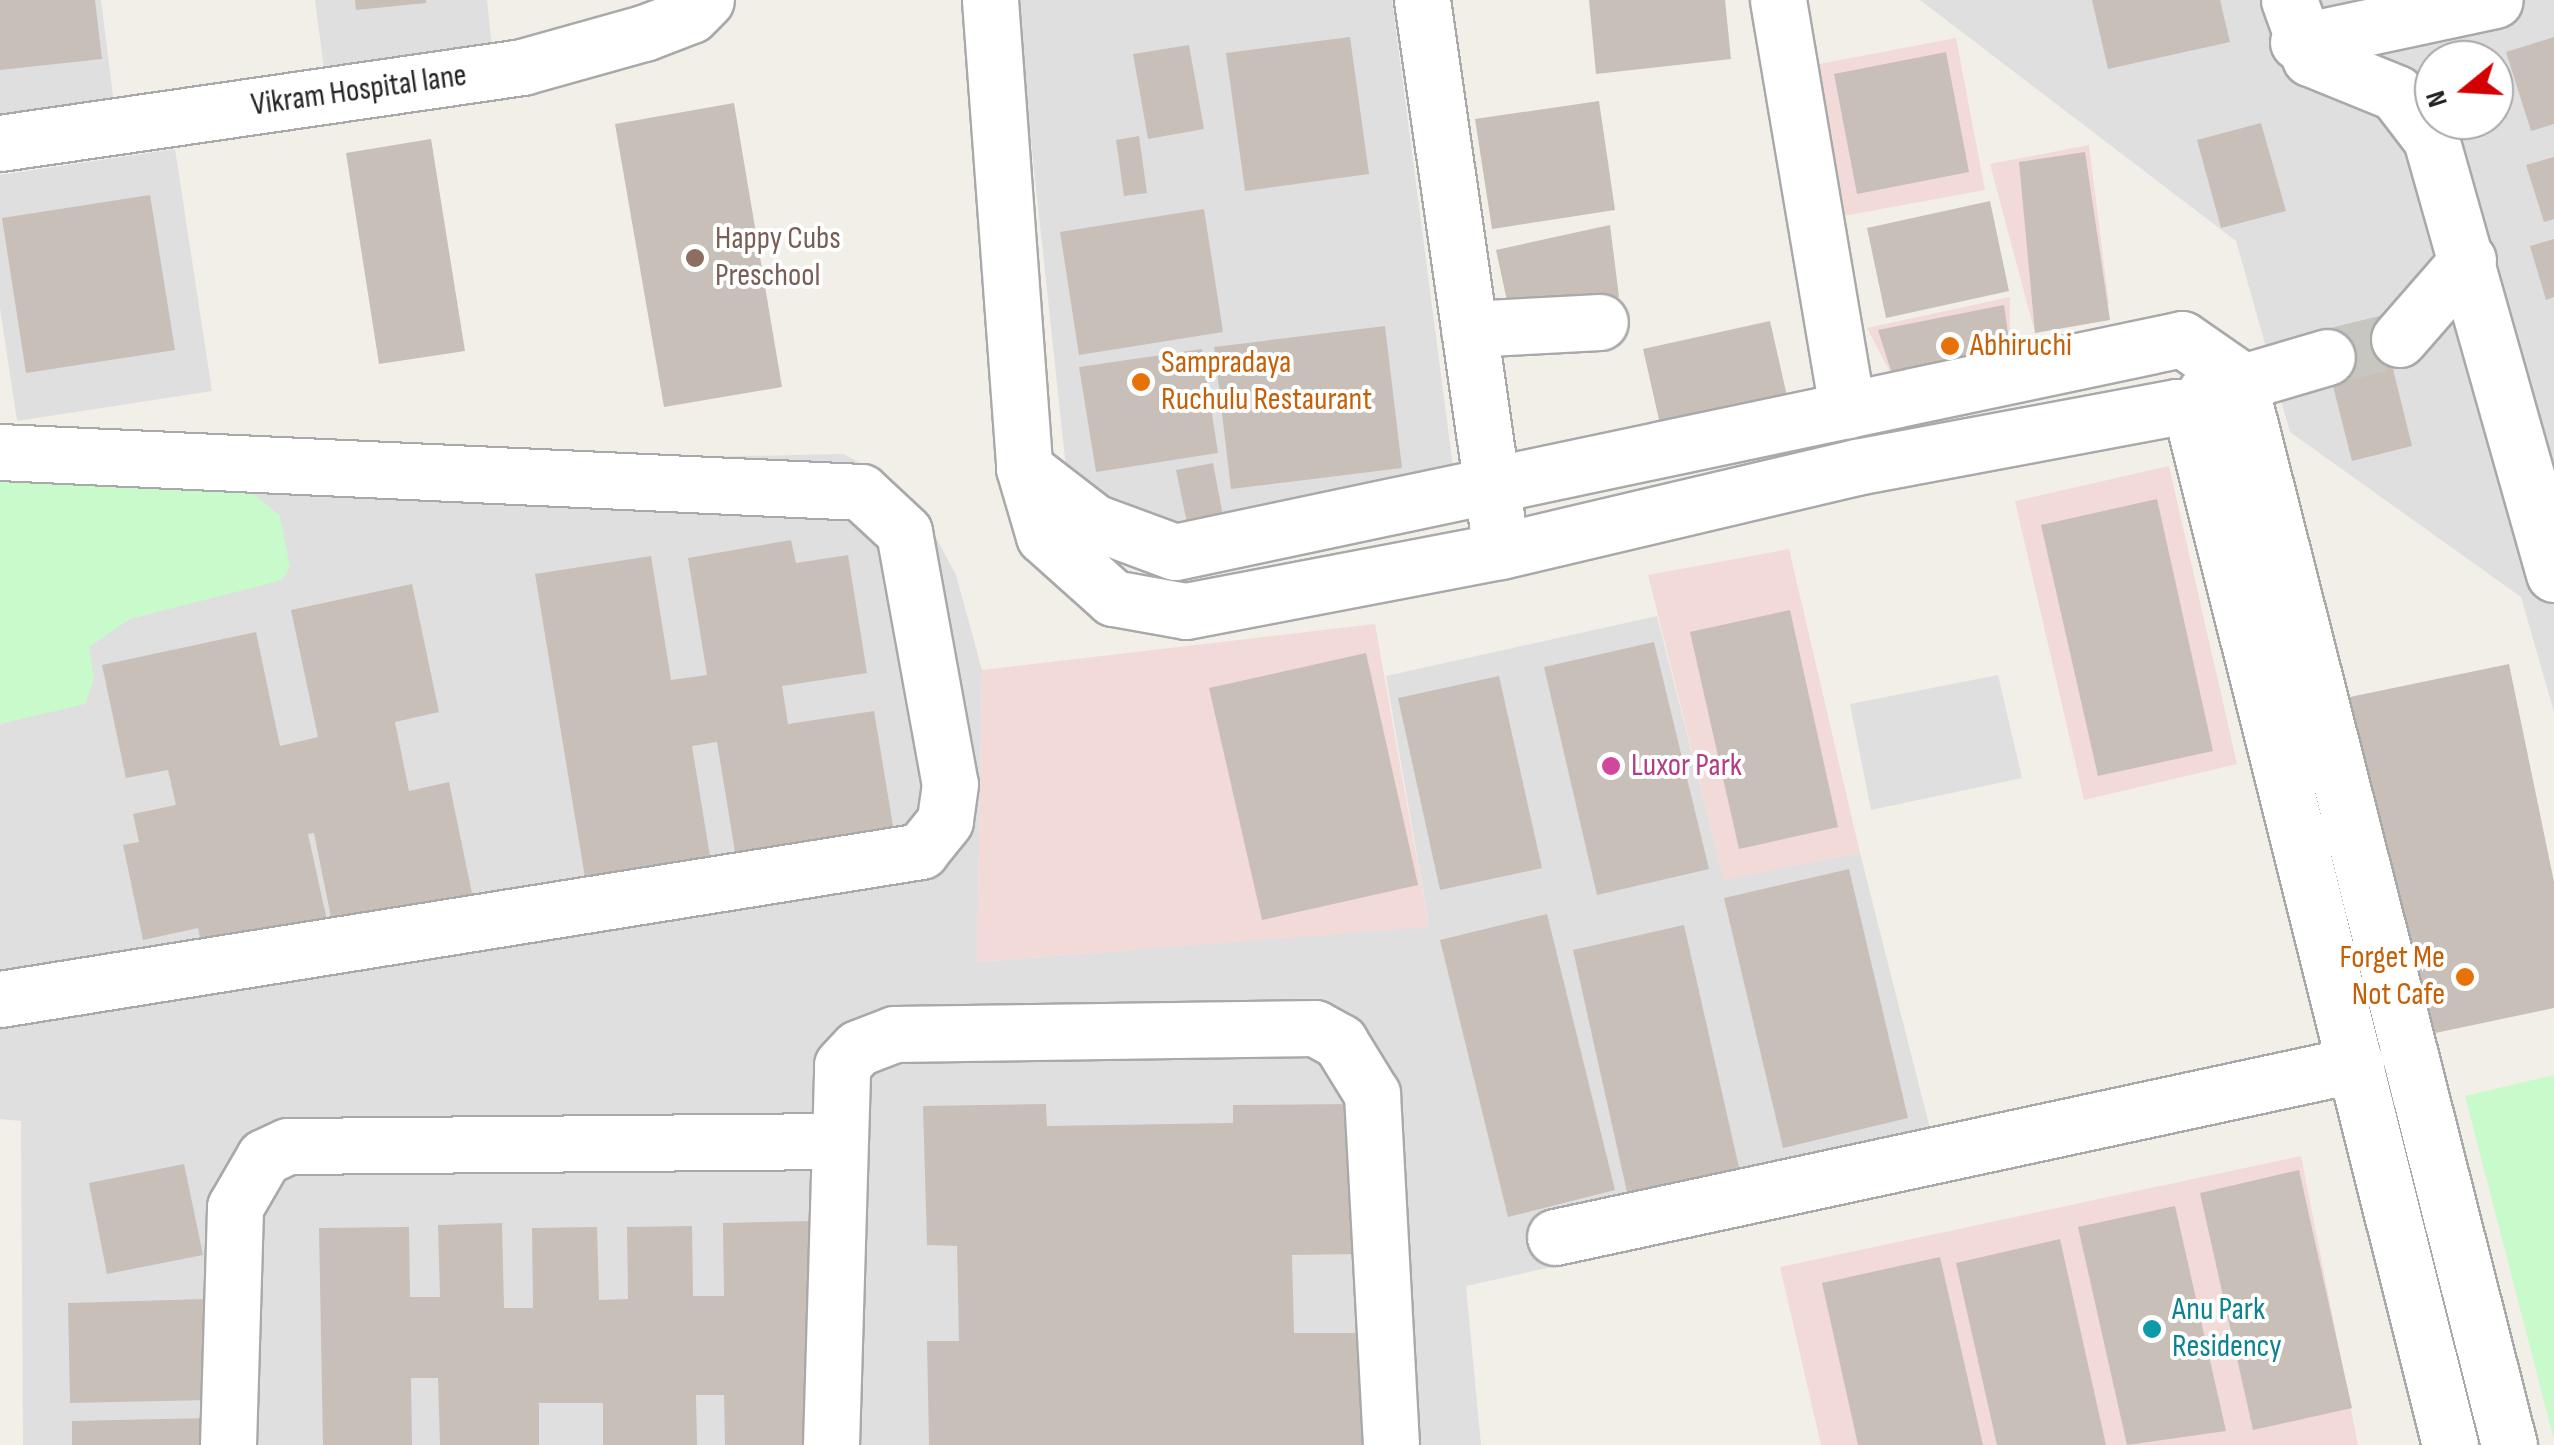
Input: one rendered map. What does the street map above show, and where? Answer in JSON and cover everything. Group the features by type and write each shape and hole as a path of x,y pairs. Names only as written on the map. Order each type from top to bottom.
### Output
{"street":[{"name":"Vikram Hospital lane","path":"0,143 522,67 644,33 691,15 706,0"},
{"path":"990,0 1024,468 1044,536 1074,571 1113,598 1186,611 1502,551 1856,468 2176,406 2238,378 2327,358"},
{"path":"1422,0 1502,551"},
{"path":"1778,0 1847,410"},
{"path":"2294,21 2495,0"},
{"path":"2294,21 2333,74 2396,93 2416,114 2468,260 2552,557"},
{"path":"2468,260 2399,339 2495,358"},
{"path":"1469,328 1600,322"},
{"path":"1024,468 1094,522 1175,552 2182,339 2238,378 2509,1445"},
{"path":"2176,406 2191,411 2207,463 2450,1445"},
{"path":"0,452 861,492 904,532 950,784 945,821 921,851 0,999"},
{"path":"831,1445 842,1064 858,1048 894,1034 1316,1028 1340,1042 1372,1094 1391,1445"},
{"path":"1556,1237 2358,1064"},
{"path":"228,1445 236,1207 264,1157 288,1146 837,1141"}],"shaded area":[{"path":"0,0 101,0 116,120 0,134"},
{"path":"315,0 487,0 493,57 325,77"},
{"path":"1016,0 1392,0 1455,482 1193,537 1138,526 1066,468"},
{"path":"1920,0 2554,0 2554,712 2521,597 2290,432 2236,241"},
{"path":"1956,38 1985,190 1838,217 1809,66"},
{"path":"2089,145 2109,304 2035,333 1990,164"},
{"path":"175,149 212,391 17,421 0,308 0,175"},
{"path":"2010,297 2010,347 1894,380 1867,328"},
{"path":"0,433 499,461 843,454 873,469 923,513 956,575 982,670 977,962 1429,926 1386,676 1657,616 1724,879 1860,853 1943,1180 1466,1286 1481,1445 23,1445 21,1121 0,1119"},
{"path":"2169,466 2237,764 2084,800 2015,501"},
{"path":"1789,549 1860,853 1724,880 1648,575"},
{"path":"1375,624 1429,927 977,962 982,670"},
{"path":"1998,675 2022,778 1871,810 1850,704"},
{"path":"2301,1156 2358,1445 1821,1445 1780,1267"}],"green space":[{"path":"0,477 239,482 280,516 290,567 282,580 130,619 89,647 94,679 85,704 0,724"},
{"path":"2554,1075 2554,1440 2465,1096"}],"building":[{"path":"0,0 95,0 102,59 0,70"},
{"path":"355,0 426,0 426,3 356,10"},
{"path":"1589,0 1725,0 1731,59 1596,74"},
{"path":"2092,0 2220,0 2230,42 2108,69"},
{"path":"1350,37 1369,174 1245,191 1226,53"},
{"path":"2554,37 2554,124 2531,131 2514,77 2514,50"},
{"path":"1189,45 1204,129 1148,139 1133,54"},
{"path":"1946,52 1969,172 1857,194 1834,74"},
{"path":"1599,101 1615,210 1492,229 1475,119"},
{"path":"734,103 782,387 664,407 615,124"},
{"path":"2261,123 2286,211 2221,228 2197,140"},
{"path":"1139,136 1147,193 1124,196 1116,140"},
{"path":"431,139 465,351 379,364 346,153"},
{"path":"2085,152 2110,320 2035,333 2019,162"},
{"path":"2554,157 2554,219 2544,222 2526,165"},
{"path":"150,195 175,350 26,373 2,218"},
{"path":"1990,201 2009,291 1886,318 1867,228"},
{"path":"1204,209 1223,332 1079,355 1060,232"},
{"path":"1610,225 1619,297 1509,310 1496,250"},
{"path":"2554,239 2554,297 2546,300 2530,246"},
{"path":"2004,305 2010,347 1894,380 1878,330"},
{"path":"2380,316 2412,446 2352,461 2319,331"},
{"path":"1770,321 1789,405 1662,433 1643,349"},
{"path":"1385,326 1402,468 1231,489 1214,347"},
{"path":"1202,349 1218,453 1096,472 1079,367"},
{"path":"1213,463 1223,516 1187,523 1176,470"},
{"path":"2157,499 2213,751 2098,776 2041,525"},
{"path":"791,540 796,563 848,555 867,673 782,686 788,724 874,711 894,832 736,858 717,742 692,746 714,881 589,902 535,574 651,556 671,680 707,675 688,558"},
{"path":"412,584 439,712 395,722 409,791 449,782 476,913 336,942 314,833 308,834 328,925 203,951 198,928 143,940 123,845 139,842 133,814 176,805 168,770 126,778 102,665 256,632 280,746 318,737 291,610"},
{"path":"1790,610 1838,827 1739,849 1690,632"},
{"path":"1654,642 1709,869 1597,895 1544,667"},
{"path":"1366,653 1418,885 1262,920 1209,688"},
{"path":"2509,664 2554,882 2554,1008 2421,1036 2350,697"},
{"path":"1499,676 1542,868 1440,890 1398,698"},
{"path":"1849,869 1908,1118 1783,1148 1724,898"},
{"path":"1547,914 1615,1190 1508,1217 1440,940"},
{"path":"1684,925 1745,1194 1633,1219 1573,950"},
{"path":"1046,1104 1047,1126 1233,1123 1233,1105 1354,1104 1358,1254 1292,1255 1294,1333 1362,1333 1365,1445 929,1445 927,1341 959,1341 957,1246 927,1245 923,1106"},
{"path":"184,1164 203,1255 107,1274 89,1183"},
{"path":"2299,1170 2352,1408 2253,1430 2200,1193"},
{"name":"Anu Park Residency","path":"2175,1206 2226,1431 2127,1445 2078,1227"},
{"path":"811,1221 816,1445 725,1445 724,1395 696,1395 697,1445 603,1445 603,1403 539,1403 539,1445 440,1445 438,1378 411,1378 412,1445 323,1445 319,1228 409,1227 410,1297 440,1297 438,1225 502,1223 504,1308 533,1308 532,1228 597,1227 599,1300 628,1299 627,1227 692,1226 693,1296 724,1296 723,1223"},
{"path":"2060,1239 2106,1445 1997,1445 1956,1263"},
{"path":"1940,1257 1983,1445 1858,1445 1822,1283"},
{"path":"206,1299 209,1400 70,1403 68,1303"},
{"path":"210,1418 211,1445 72,1445 72,1421"}],"tunnel":[{"path":"2327,357 2399,339"}],"place":[{"name":"Happy Cubs Preschool","path":"695,258"},
{"name":"Abhiruchi","path":"1950,346"},
{"name":"Sampradaya Ruchulu Restaurant","path":"1141,382"},
{"name":"Luxor Park","path":"1611,766"},
{"name":"Forget Me Not Cafe","path":"2465,977"},
{"name":"Anu Park Residency","path":"2152,1329"}]}
